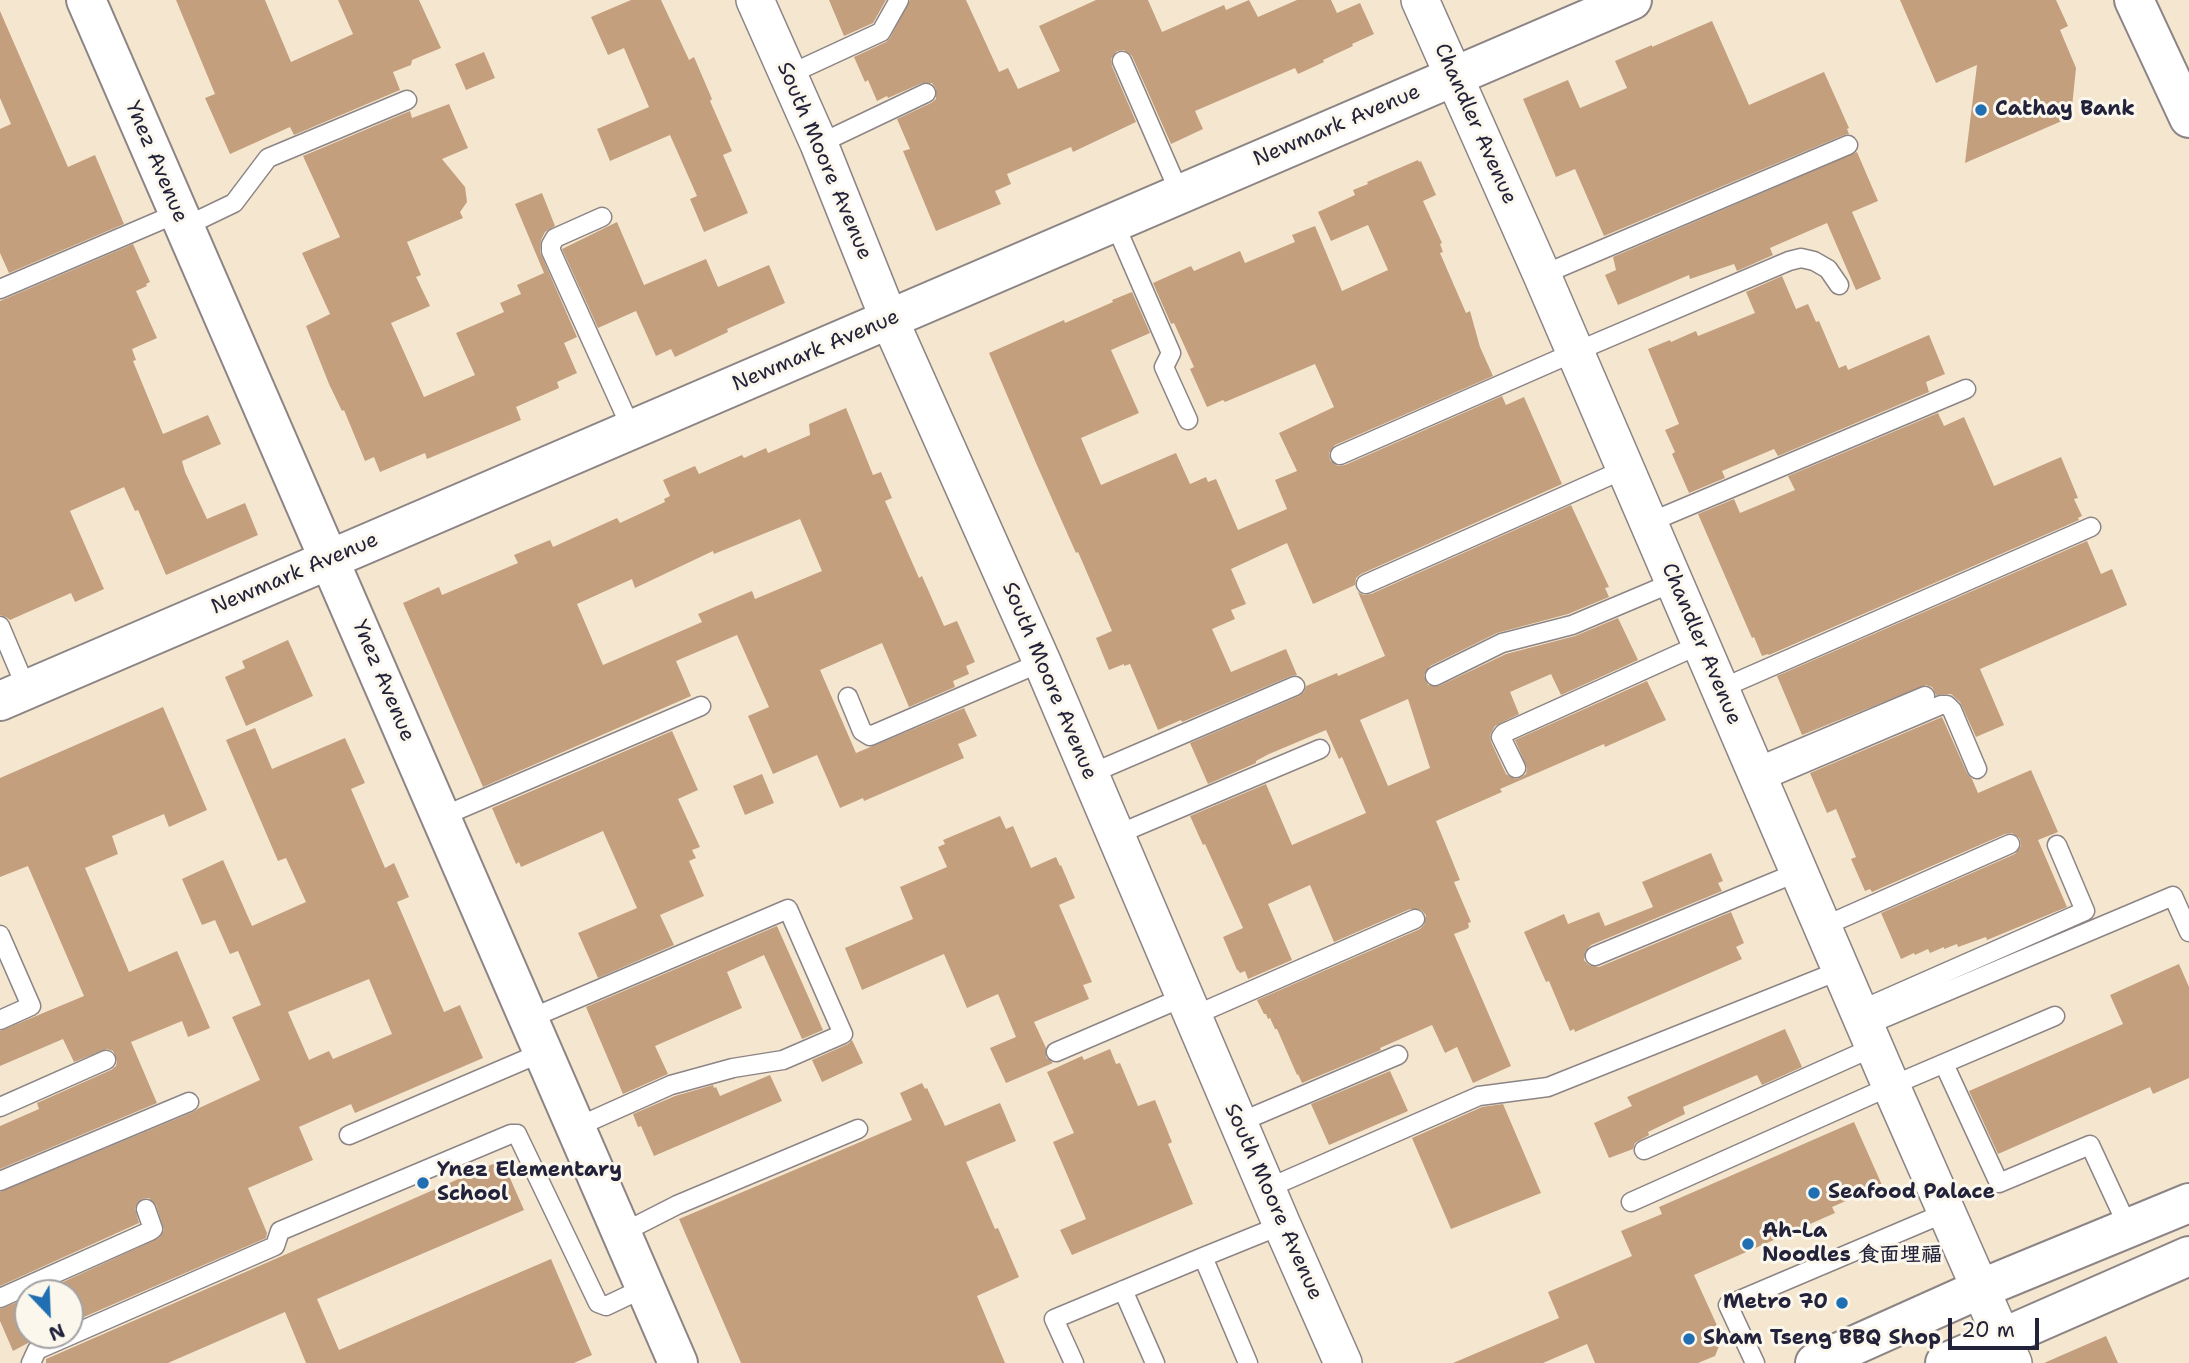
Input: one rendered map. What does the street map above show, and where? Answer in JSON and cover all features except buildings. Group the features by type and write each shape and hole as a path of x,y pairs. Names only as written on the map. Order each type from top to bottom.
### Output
{"street":[{"name":"Ynez Avenue","path":"86,0 678,1363"},
{"name":"South Moore Avenue","path":"755,0 819,144 889,319 1116,835 1282,1225 1335,1361"},
{"name":"Chandler Avenue","path":"1420,0 1542,275 2007,1350"},
{"name":"Newmark Avenue","path":"13,695 1632,0"},
{"path":"2134,0 2189,118"},
{"path":"1815,1363 1980,1289 2189,1203"},
{"path":"1945,1363 2007,1350 2189,1256"}],"lane":[{"path":"788,75 881,32 899,0"},
{"path":"1122,61 1180,194"},
{"path":"819,144 926,93"},
{"path":"0,289 181,220 234,204 268,158 407,100"},
{"path":"1542,275 1847,145"},
{"path":"602,217 555,238 551,251 632,430"},
{"path":"1114,222 1171,353 1164,367 1188,419"},
{"path":"1340,455 1789,261 1801,258 1814,261 1828,270 1839,285"},
{"path":"1648,523 1966,389"},
{"path":"1367,584 1625,469"},
{"path":"1720,689 2091,527"},
{"path":"1435,676 1503,643 1572,625 1674,582"},
{"path":"0,626 13,695"},
{"path":"1516,768 1501,737 1504,733 1700,644"},
{"path":"848,697 862,731 870,736 1042,662"},
{"path":"1090,774 1295,686"},
{"path":"1757,775 1925,696"},
{"path":"1757,775 1941,705 1947,705 1952,710 1977,769"},
{"path":"441,817 701,706"},
{"path":"1116,835 1320,749"},
{"path":"1822,927 2010,844"},
{"path":"1644,1150 2085,911 2057,845"},
{"path":"1595,956 1798,872"},
{"path":"1866,1028 2173,897 2189,932"},
{"path":"349,1135 536,1036 788,909 843,1034 783,1060 733,1068 671,1085 577,1127"},
{"path":"1055,1052 1189,1007 1415,919"},
{"path":"0,935 30,1006 0,1020"},
{"path":"1266,1189 1479,1096 1548,1087 1841,970"},
{"path":"1631,1202 2055,1016"},
{"path":"1238,1123 1398,1055"},
{"path":"0,1107 106,1060"},
{"path":"1944,1064 1998,1184 2090,1145 2129,1229"},
{"path":"0,1181 189,1102"},
{"path":"622,1233 677,1205 858,1129"},
{"path":"32,1363 37,1350 275,1245 280,1231 517,1133 598,1303 606,1306 646,1287"},
{"path":"0,1298 150,1231 153,1229 146,1209"},
{"path":"1755,1363 1728,1305 1947,1212"},
{"path":"1074,1363 1054,1319 1282,1225"},
{"path":"1203,1257 1248,1363"},
{"path":"1123,1290 1156,1363"}],"place":[{"name":"Cathay Bank","path":"1981,110"},
{"name":"Ynez Elementary School","path":"423,1183"},
{"name":"Seafood Palace","path":"1814,1193"},
{"name":"Ah-La Noodles 食面埋福","path":"1748,1244"},
{"name":"Metro 70","path":"1842,1303"},
{"name":"Sham Tseng BBQ Shop","path":"1689,1339"}]}
